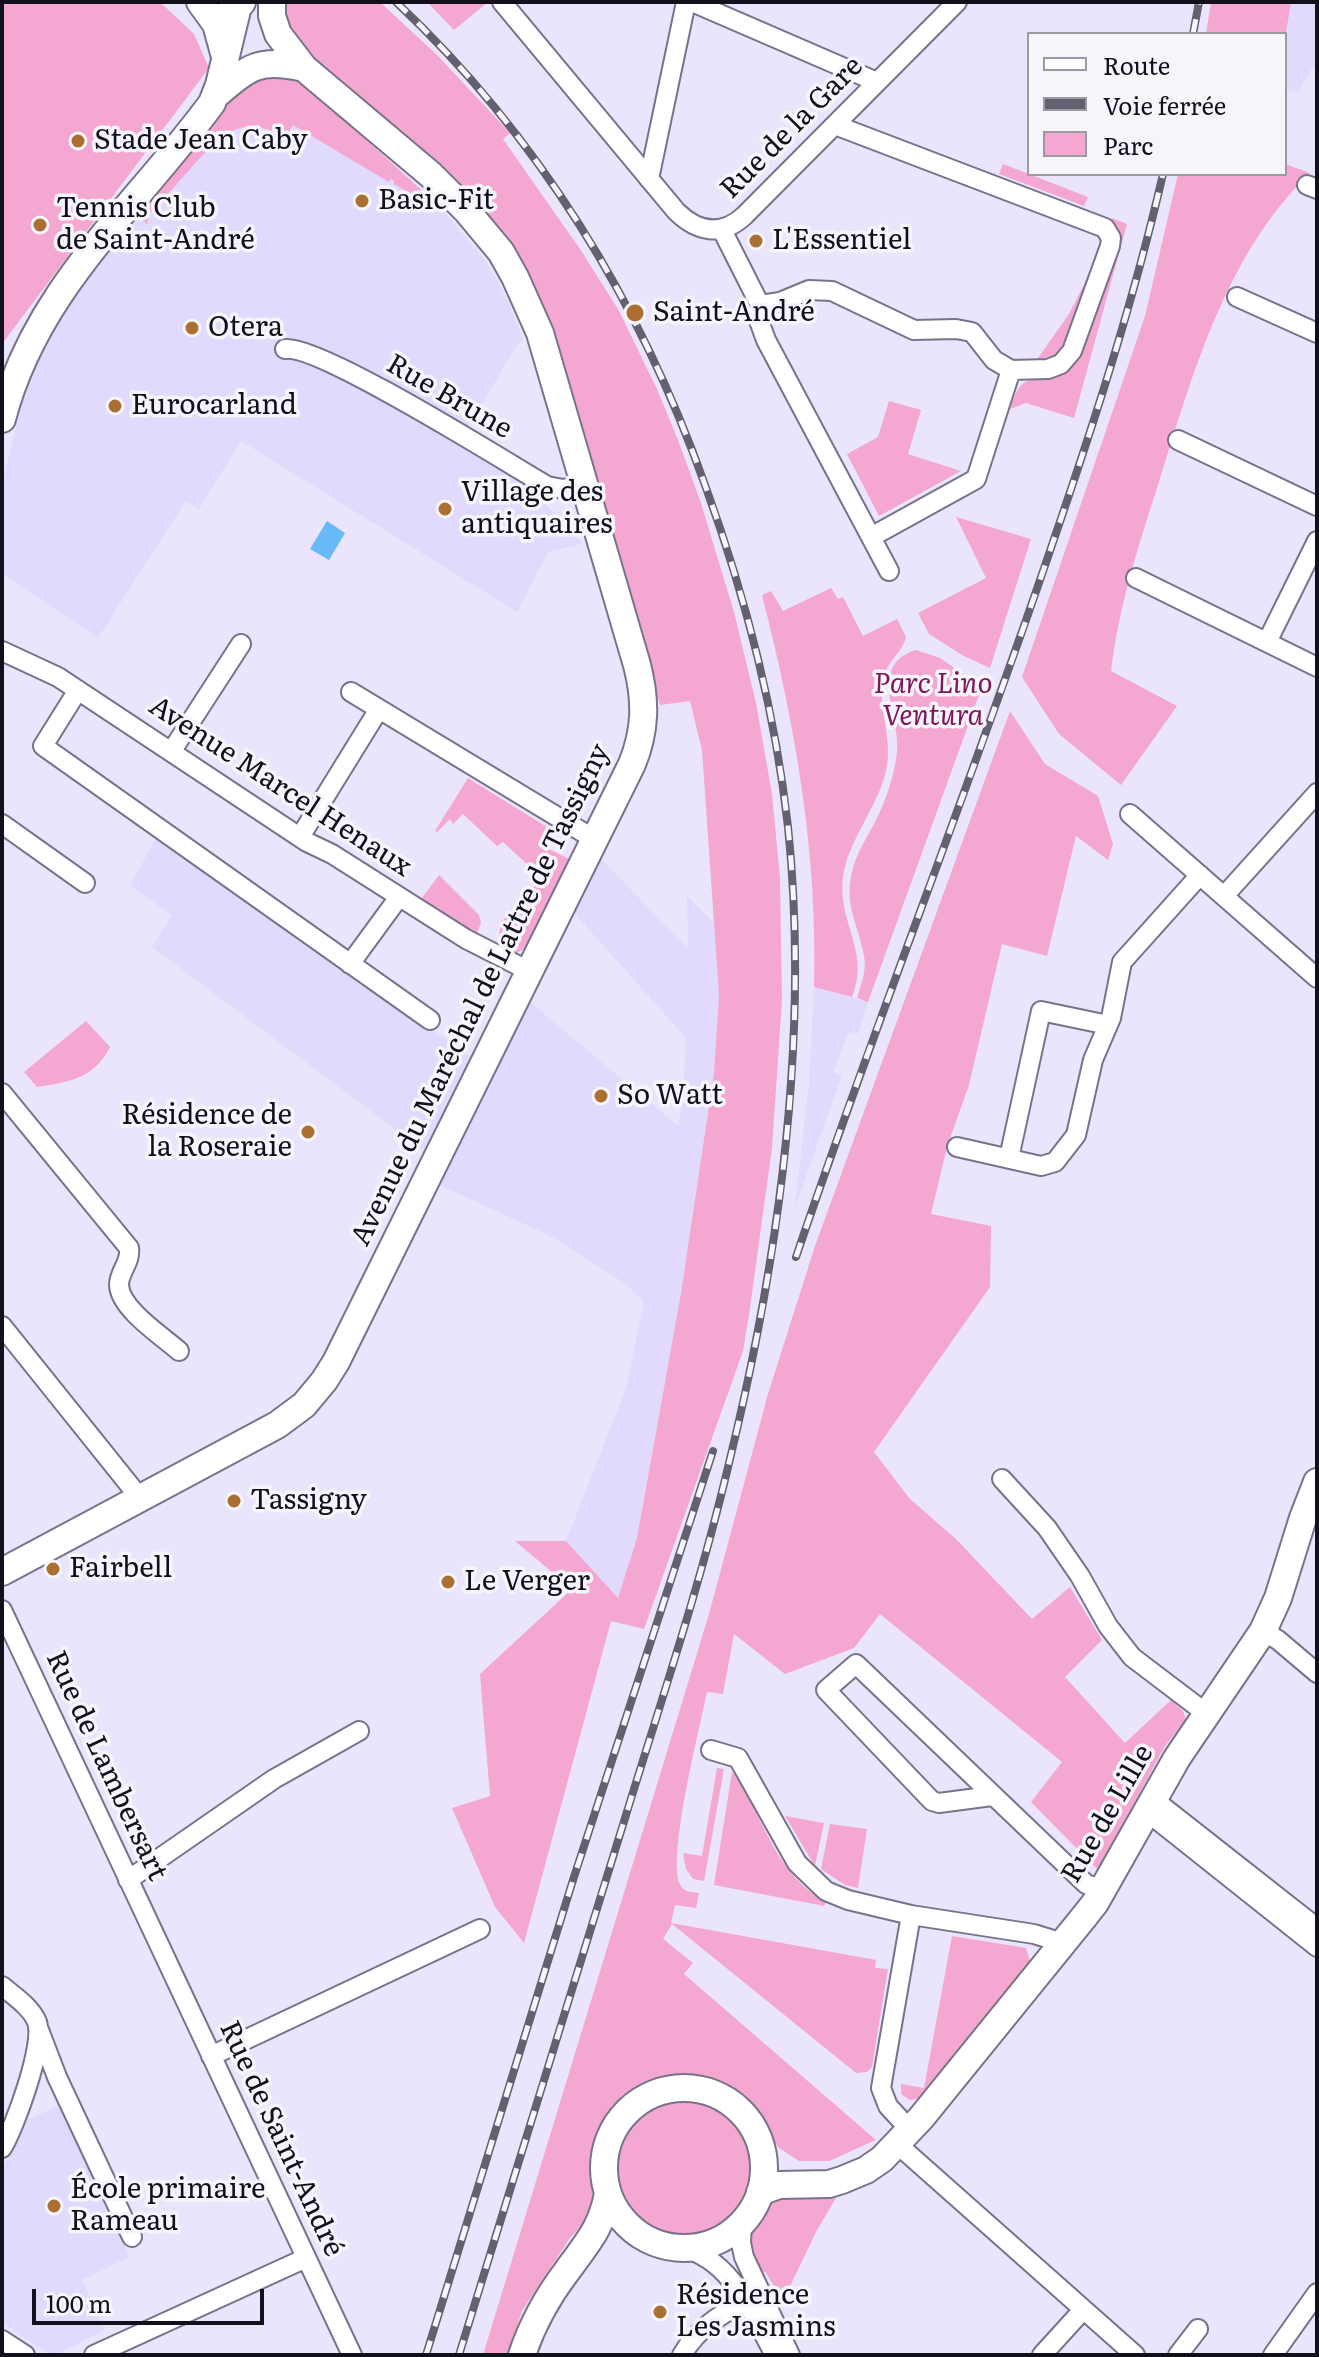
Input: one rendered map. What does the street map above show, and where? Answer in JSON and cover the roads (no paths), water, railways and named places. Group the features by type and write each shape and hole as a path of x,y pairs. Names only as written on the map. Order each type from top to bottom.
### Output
{"main road":[{"path":"200,2 216,24 225,57"},
{"path":"216,95 237,2"},
{"name":"Avenue du Maréchal de Lattre de Tassigny","path":"2,1572 288,1419 324,1381 635,756 643,728 644,697 540,333 528,302 501,252 431,175 304,68 280,52 237,2"},
{"name":"Avenue du Maréchal de Lattre de Tassigny","path":"272,2 272,16 278,34 304,68"},
{"path":"2,419 21,364 59,293 216,95 257,64 276,62 304,68"},
{"name":"Rue de Lille","path":"760,2192 779,2185 829,2184 874,2166 903,2136 1063,1943 1102,1890 1150,1805 1263,1631 1278,1598 1317,1482"},
{"path":"522,2355 549,2298 595,2234 604,2214 608,2193 605,2157 612,2134 625,2113 655,2093 679,2088 715,2094 744,2115 761,2147 764,2165 760,2192 742,2223 710,2243 682,2248 662,2245 644,2237 622,2218 608,2193"},
{"name":"Rue de Lille","path":"761,2147 782,2165 813,2170 861,2160 903,2136"},
{"path":"528,2355 555,2310 596,2257 615,2241 644,2237"}],"street":[{"name":"Rue de la Gare","path":"502,2 676,211 692,225 705,230 722,230 744,216 957,2"},
{"path":"649,179 686,2"},
{"path":"692,2 877,82"},
{"path":"759,312 809,290 840,293 914,330 956,329 972,332 994,360 1011,370 1048,369 1067,359 1077,341 1110,246 1111,238 1105,228 835,125"},
{"path":"722,230 759,312 766,340 889,571"},
{"path":"1237,297 1317,333"},
{"name":"Rue Brune","path":"285,349 304,351 361,378 547,486 563,489 585,486"},
{"path":"871,537 976,479 1011,370"},
{"path":"1178,440 1317,506"},
{"path":"1267,642 1317,541"},
{"path":"1136,578 1317,667"},
{"path":"171,752 241,644"},
{"name":"Avenue Marcel Henaux","path":"2,651 36,665 78,690 188,766 300,837 466,939 529,971"},
{"path":"43,746 78,690"},
{"path":"351,692 594,839"},
{"path":"300,837 379,709"},
{"path":"27,734 430,1020"},
{"path":"1224,896 1317,793"},
{"path":"1130,814 1317,978"},
{"path":"2,824 85,883"},
{"path":"957,1147 1047,1166 1069,1147 1076,1135 1093,1060 1108,1025 1122,962 1200,875"},
{"path":"350,964 399,897"},
{"path":"1009,1158 1041,1011 1108,1025"},
{"path":"2,1093 9,1117 129,1248 130,1259 119,1280 120,1293 129,1308 179,1351"},
{"path":"2,1326 140,1498"},
{"path":"1002,1479 1047,1528 1080,1576 1108,1626 1132,1657 1207,1714"},
{"name":"Rue de Lambersart","path":"2,1610 159,1946"},
{"path":"1263,1631 1317,1673"},
{"path":"992,1796 939,1803 932,1801 826,1690 856,1664 1086,1884 1102,1890"},
{"path":"128,1880 274,1779 359,1731"},
{"path":"711,1750 733,1754 738,1758 789,1850 816,1883 848,1900 911,1915 1034,1934 1063,1943"},
{"path":"1150,1805 1317,1928"},
{"path":"1150,1805 1317,1947"},
{"path":"911,1915 881,2088 903,2136 1082,2311 1135,2355"},
{"path":"211,2056 480,1929"},
{"name":"Rue de Saint-André","path":"159,1946 352,2355"},
{"path":"2,1986 31,2012 68,2101 132,2237"},
{"path":"2,2148 24,2094 39,2043 39,2030"},
{"path":"742,2223 740,2236 744,2257 790,2355"},
{"path":"682,2248 697,2251 713,2261 732,2281 775,2355"},
{"path":"94,2355 306,2258"},
{"path":"1273,2355 1317,2293"},
{"path":"682,2355 701,2328 744,2302"},
{"path":"1042,2355 1082,2311"},
{"path":"1178,2355 1198,2329"},
{"path":"2,2340 25,2355"}],"water":[{"path":"327,521 345,533 329,560 310,549"}],"railway":[{"path":"396,2 447,53 539,165 616,287 679,417 720,526 757,653 782,783 794,906 795,987 786,1147 762,1307 729,1463 682,1633 459,2355"},
{"path":"1193,32 1199,2"},
{"path":"796,1257 1068,499 1126,315 1163,176"},
{"path":"426,2355 573,1880 713,1451"}],"place":[{"name":"Stade Jean Caby","path":"78,141"},
{"name":"Basic-Fit","path":"362,201"},
{"name":"Tennis Club de Saint-André","path":"40,225"},
{"name":"L'Essentiel","path":"756,241"},
{"name":"Saint-André","path":"635,313"},
{"name":"Otera","path":"192,328"},
{"name":"Eurocarland","path":"115,406"},
{"name":"Village des antiquaires","path":"445,509"},
{"name":"So Watt","path":"601,1096"},
{"name":"Résidence de la Roseraie","path":"308,1132"},
{"name":"Tassigny","path":"234,1501"},
{"name":"Fairbell","path":"53,1569"},
{"name":"Le Verger","path":"448,1582"},
{"name":"École primaire Rameau","path":"54,2206"},
{"name":"Résidence Les Jasmins","path":"660,2312"}],"park label":[{"name":"Parc Lino Ventura","path":"933,701"}]}
